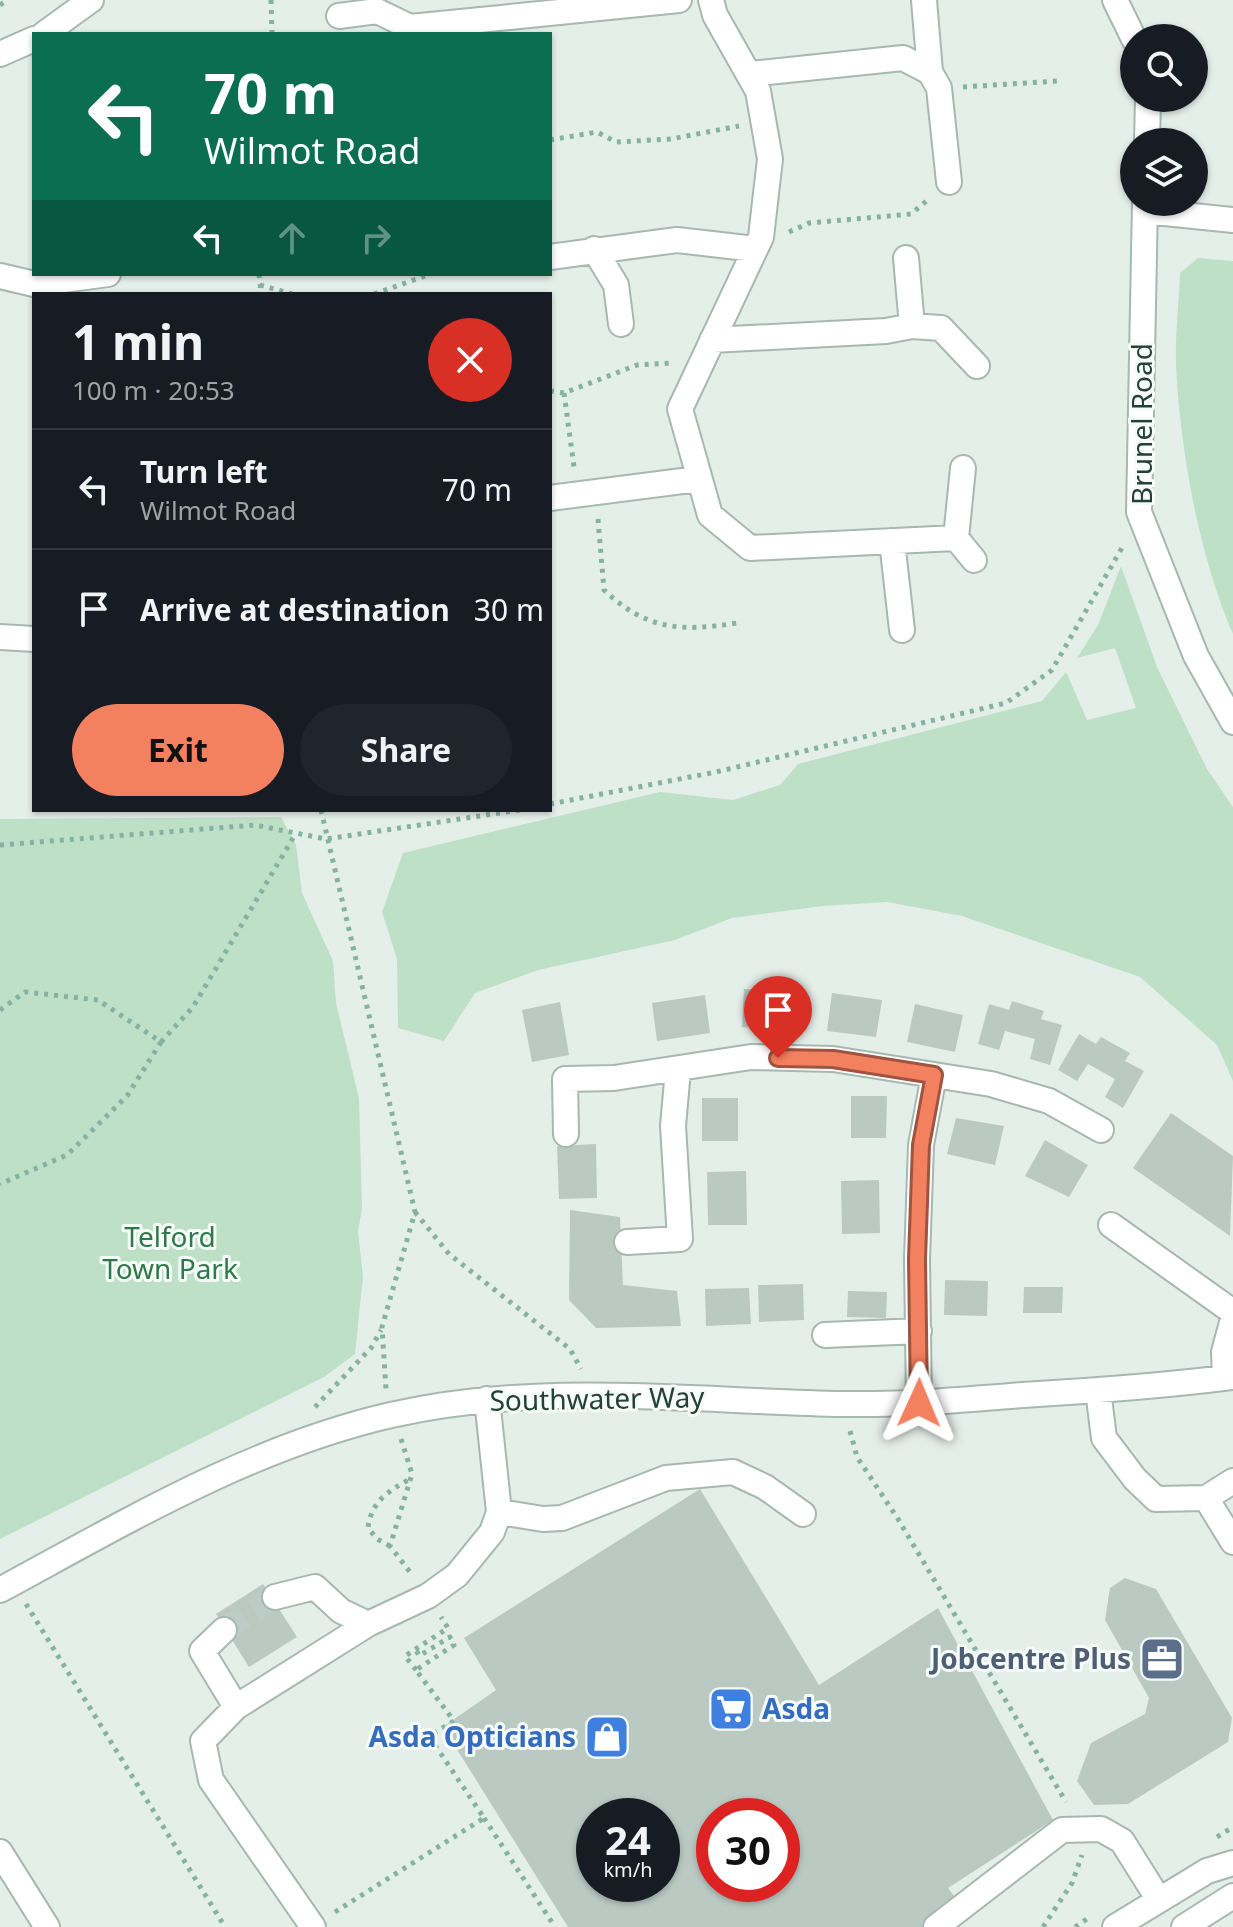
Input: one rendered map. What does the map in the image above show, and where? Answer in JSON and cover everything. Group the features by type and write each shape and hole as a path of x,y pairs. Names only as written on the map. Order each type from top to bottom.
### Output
{"street":[{"path":"47,32 91,0"},
{"path":"339,16 377,11 410,27 679,0"},
{"path":"711,0 715,15 758,91 770,159 758,239 680,409 710,515 750,548 956,538"},
{"path":"924,0 949,182"},
{"path":"1115,0 1127,24"},
{"path":"0,54 32,40"},
{"path":"750,74 903,58 934,80"},
{"name":"Brunel Road","path":"1145,216 1139,512 1196,656 1233,722"},
{"path":"1208,216 1233,220"},
{"path":"552,257 677,240 758,239"},
{"path":"594,249 616,285 621,324"},
{"path":"906,258 912,326"},
{"path":"0,276 34,284 93,276"},
{"path":"712,340 886,331 912,326 941,328 977,366"},
{"path":"963,468 956,538 974,560"},
{"path":"552,498 587,499 698,479"},
{"path":"892,541 902,630"},
{"path":"0,637 32,639"},
{"path":"566,1134 565,1079 614,1078 765,1057 833,1059 991,1084 1049,1101 1101,1130"},
{"path":"627,1242 680,1239 673,1126 678,1070"},
{"path":"919,1403 917,1259 921,1145 934,1075"},
{"path":"1111,1225 1233,1312"},
{"path":"1229,1378 1224,1352 1233,1319"},
{"path":"825,1335 919,1331"},
{"name":"Southwater Way","path":"7,1586 138,1514 244,1466 324,1434 391,1415 487,1399 595,1394 843,1404 919,1403 1229,1378"},
{"path":"1098,1390 1104,1438 1135,1479 1156,1499 1206,1498 1233,1481"},
{"path":"313,1926 211,1780 203,1741 236,1707 368,1624 428,1596 457,1575 492,1532 499,1512 487,1399"},
{"path":"499,1512 543,1519 562,1518 666,1478 733,1472 765,1487 803,1514"},
{"path":"1206,1498 1233,1542"},
{"path":"275,1597 315,1587 341,1611 368,1624"},
{"path":"224,1630 202,1651 236,1707"},
{"path":"936,1927 1062,1830 1101,1829 1122,1841 1159,1900"},
{"path":"3,1863 47,1927"},
{"path":"1115,1927 1207,1871 1233,1863"},
{"path":"1184,1927 1233,1896"}],"path":[{"path":"0,5 8,0"},
{"path":"271,0 272,32"},
{"path":"934,80 1058,81"},
{"path":"552,140 597,132 616,142 671,139 764,121"},
{"path":"758,239 794,233 809,223 911,214 949,182"},
{"path":"259,276 261,292"},
{"path":"380,292 425,276"},
{"path":"260,285 285,292"},
{"path":"552,391 564,393 637,365 699,362"},
{"path":"564,393 604,590 624,609 646,622 697,630 737,623"},
{"path":"552,804 716,772 1006,703 1052,670 1086,617 1139,512"},
{"path":"321,812 415,1212 449,1254 570,1349 595,1394"},
{"path":"0,845 255,825 326,839 507,812"},
{"path":"0,1184 67,1155 127,1096 161,1042 193,1007 296,833"},
{"path":"0,1010 25,992 98,1000 161,1042"},
{"path":"313,1408 371,1348 382,1327 415,1212"},
{"path":"382,1327 391,1415 396,1436 403,1441 410,1479 392,1531"},
{"path":"843,1404 857,1457 898,1519 1083,1830 1082,1859 1072,1883 1043,1927"},
{"path":"390,1546 368,1528 370,1512 386,1492 410,1479"},
{"path":"7,1586 225,1927"},
{"path":"416,1670 454,1645 450,1637 419,1656 415,1648 405,1656 454,1721 429,1736 555,1927"},
{"path":"313,1926 484,1818"}],"green space":[{"path":"1198,258 1233,261 1233,634 1201,537 1178,398 1176,353 1180,273"},
{"path":"1121,566 1157,667 1207,769 1233,807 1233,1081 1217,1045 1140,977 962,916 887,902 823,906 732,918 675,940 538,970 475,993 444,1041 398,1028 397,959 382,912 403,853 660,792 733,800 780,785 798,764 1042,701 1066,672 1087,720 1136,708 1115,648 1077,658 1098,625"},
{"name":"Telford Town Park","path":"281,817 296,845 302,893 333,961 336,1003 359,1098 362,1209 358,1231 363,1277 355,1354 324,1377 0,1539 0,819"}],"building":[{"path":"744,989 793,991 792,1029 742,1027"},
{"path":"832,993 882,1000 876,1037 827,1031"},
{"path":"705,995 710,1033 657,1041 652,1003"},
{"path":"1012,1001 1044,1011 1041,1019 1062,1025 1050,1065 1030,1059 1035,1039 1005,1031 999,1050 978,1044 989,1004 1009,1010"},
{"path":"560,1002 569,1055 532,1062 522,1010"},
{"path":"915,1004 963,1015 955,1052 907,1042"},
{"path":"1079,1034 1096,1044 1101,1037 1130,1053 1125,1061 1144,1071 1123,1108 1105,1097 1115,1079 1088,1064 1077,1081 1058,1070"},
{"path":"851,1096 887,1096 886,1138 851,1138"},
{"path":"702,1098 738,1098 738,1141 702,1141"},
{"path":"1171,1113 1233,1156 1230,1236 1133,1168"},
{"path":"956,1118 1004,1126 995,1165 947,1154"},
{"path":"1045,1140 1088,1165 1069,1197 1025,1176"},
{"path":"596,1144 597,1198 559,1199 557,1146"},
{"path":"746,1171 747,1225 708,1225 707,1172"},
{"path":"879,1180 880,1233 842,1234 841,1181"},
{"path":"570,1210 620,1217 623,1285 677,1291 681,1326 596,1328 569,1300"},
{"path":"945,1280 988,1281 987,1316 944,1315"},
{"path":"803,1284 804,1320 759,1322 758,1285"},
{"path":"1024,1287 1063,1287 1062,1313 1023,1313"},
{"path":"749,1288 751,1324 706,1326 705,1289"},
{"path":"848,1291 887,1292 886,1318 847,1317"},
{"name":"Asda","path":"700,1489 819,1685 938,1608 1053,1820 948,1888 961,1905 926,1927 568,1927 443,1727 496,1690 464,1638"},
{"name":"Jobcentre Plus","path":"1125,1578 1156,1589 1232,1718 1228,1742 1128,1804 1094,1805 1077,1781 1091,1743 1145,1714 1149,1698 1105,1620 1110,1588"},
{"path":"263,1584 297,1637 249,1667 216,1614"}],"tunnel":[{"path":"224,1630 275,1597"}],"place":[{"name":"Jobcentre Plus","path":"1162,1659"},
{"name":"Asda","path":"731,1709"},
{"name":"Asda Opticians","path":"607,1737"}],"route":[{"path":"778,1058 833,1059 934,1075 921,1145 917,1259 919,1403"}]}
